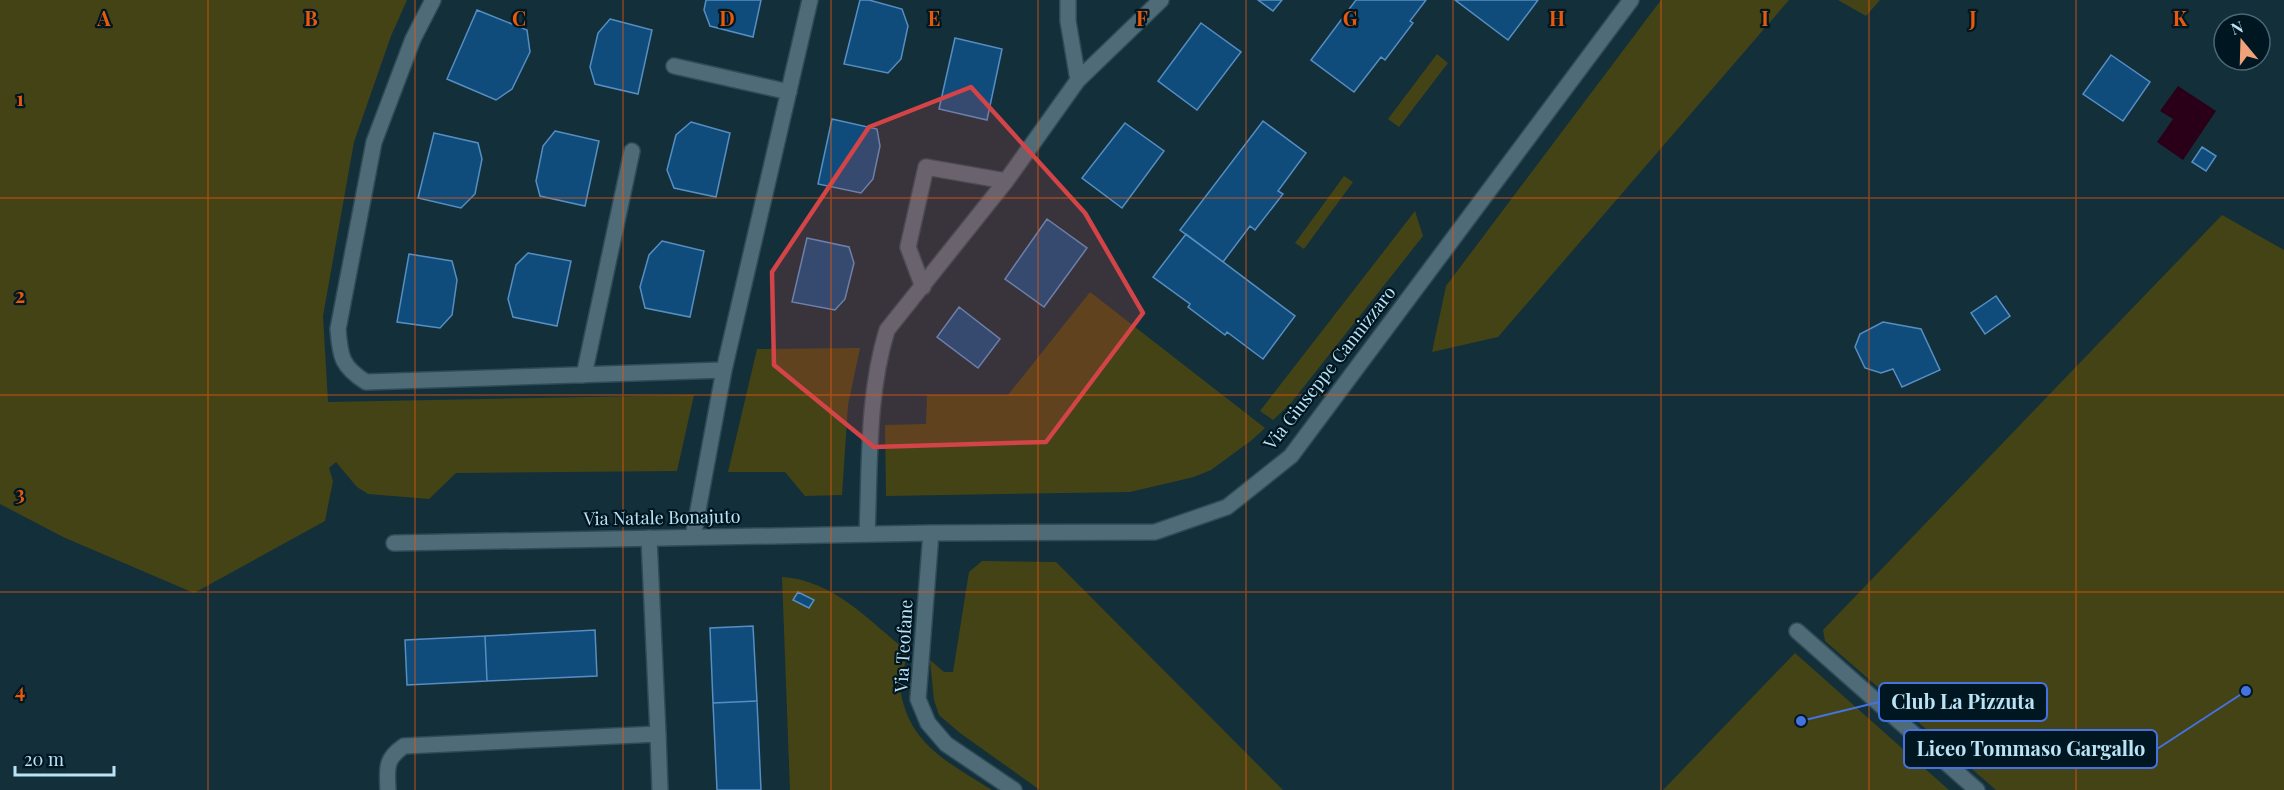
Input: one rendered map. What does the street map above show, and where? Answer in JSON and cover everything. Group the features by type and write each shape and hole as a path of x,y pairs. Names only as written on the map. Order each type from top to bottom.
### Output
{"street":[{"path":"433,0 413,39 375,142 339,329 340,352 350,372 366,382 724,370"},
{"path":"693,537 724,370 810,0"},
{"path":"1068,0 1068,21 1078,80"},
{"path":"867,534 874,395 878,359 887,330 1006,181 1078,80 1161,0"},
{"name":"Via Giuseppe Cannizzaro","path":"931,532 1155,532 1227,507 1291,456 1631,0"},
{"path":"674,66 789,92"},
{"path":"584,375 632,151"},
{"path":"923,286 908,247 926,167 1006,181"},
{"name":"Via Natale Bonajuto","path":"394,543 931,532"},
{"name":"Via Teofane","path":"931,532 918,699 928,723 946,744 1014,790"},
{"path":"650,538 660,790"},
{"path":"1797,631 1977,790"},
{"path":"388,790 387,767 392,754 404,746 657,734"}],"highlighted area":[{"path":"971,87 1085,213 1143,313 1046,442 874,447 774,365 772,272 869,127"}],"shaded area":[{"path":"0,0 407,0 391,36 354,142 323,316 328,402 694,395 677,471 456,473 429,499 368,494 357,487 336,462 329,468 333,481 325,521 194,593 63,537 0,504"},
{"path":"1661,0 1789,0 1498,337 1432,352 1446,286"},
{"path":"1838,0 1880,0 1866,16"},
{"path":"1437,54 1448,63 1399,127 1388,119"},
{"path":"2178,86 2216,111 2183,160 2157,142 2173,119 2160,111"},
{"path":"1344,176 1353,182 1304,249 1295,243"},
{"path":"1415,211 1423,236 1291,403 1273,420 1260,411"},
{"path":"2222,215 2284,250 2284,790 1996,790 1825,641 1823,630"},
{"path":"1090,292 1265,428 1211,470 1194,477 1130,492 886,496 885,425 926,424 927,395 1008,395"},
{"path":"860,348 848,405 842,495 805,496 785,472 728,472 757,349"},
{"path":"982,561 1056,562 1283,790 1040,790 960,733 939,715 934,700 930,660 944,672 953,672 969,572"},
{"path":"782,577 801,580 834,594 865,615 908,652 901,694 906,712 914,727 935,752 992,790 790,790"},
{"path":"1795,653 1949,790 1663,790"}],"building":[{"path":"706,0 761,0 753,37 710,26 704,10"},
{"path":"860,0 869,0 902,9 908,26 901,59 888,73 844,64"},
{"path":"1258,0 1282,0 1273,11"},
{"path":"1356,0 1426,0 1410,21 1413,23 1385,60 1381,57 1354,92 1311,60"},
{"path":"1455,0 1538,0 1508,40"},
{"path":"477,10 527,30 530,52 512,89 496,100 447,79"},
{"path":"610,19 652,30 638,94 595,84 590,67 598,33"},
{"path":"1201,23 1241,52 1197,110 1158,81"},
{"path":"955,38 1002,49 987,120 939,109"},
{"path":"2111,55 2150,82 2123,121 2083,94"},
{"path":"832,119 877,129 880,146 873,179 861,193 818,184"},
{"path":"1263,121 1306,153 1278,191 1283,194 1255,230 1250,226 1223,262 1180,230"},
{"path":"691,122 730,133 716,197 674,188 667,170 676,135"},
{"path":"1125,123 1164,151 1122,208 1082,178"},
{"path":"555,131 599,141 585,206 540,196 536,181 543,146"},
{"path":"434,133 478,143 482,159 475,194 461,208 418,198"},
{"path":"2202,147 2216,156 2206,171 2192,162"},
{"path":"1047,219 1087,248 1044,307 1005,279"},
{"path":"1186,234 1295,316 1263,359 1227,332 1225,335 1188,307 1190,304 1153,277"},
{"path":"807,238 849,247 854,263 845,299 835,310 792,302"},
{"path":"662,241 704,251 690,317 645,308 640,287 649,255"},
{"path":"528,253 571,261 557,326 513,317 508,299 516,265"},
{"path":"409,254 452,261 457,280 452,315 440,328 397,322"},
{"path":"1996,296 2010,316 1985,334 1971,313"},
{"path":"959,307 1000,339 978,368 937,337"},
{"path":"1883,322 1921,329 1940,370 1902,387 1893,369 1881,373 1865,368 1855,347 1860,334"},
{"path":"798,592 814,600 809,608 793,600"},
{"path":"753,626 757,701 713,703 710,628"},
{"path":"595,630 597,676 487,681 485,636"},
{"path":"485,636 487,681 407,685 405,640"},
{"path":"757,701 761,790 717,790 713,703"}],"place":[{"name":"Liceo Tommaso Gargallo","path":"2246,691"},
{"name":"Club La Pizzuta","path":"1801,721"}]}
